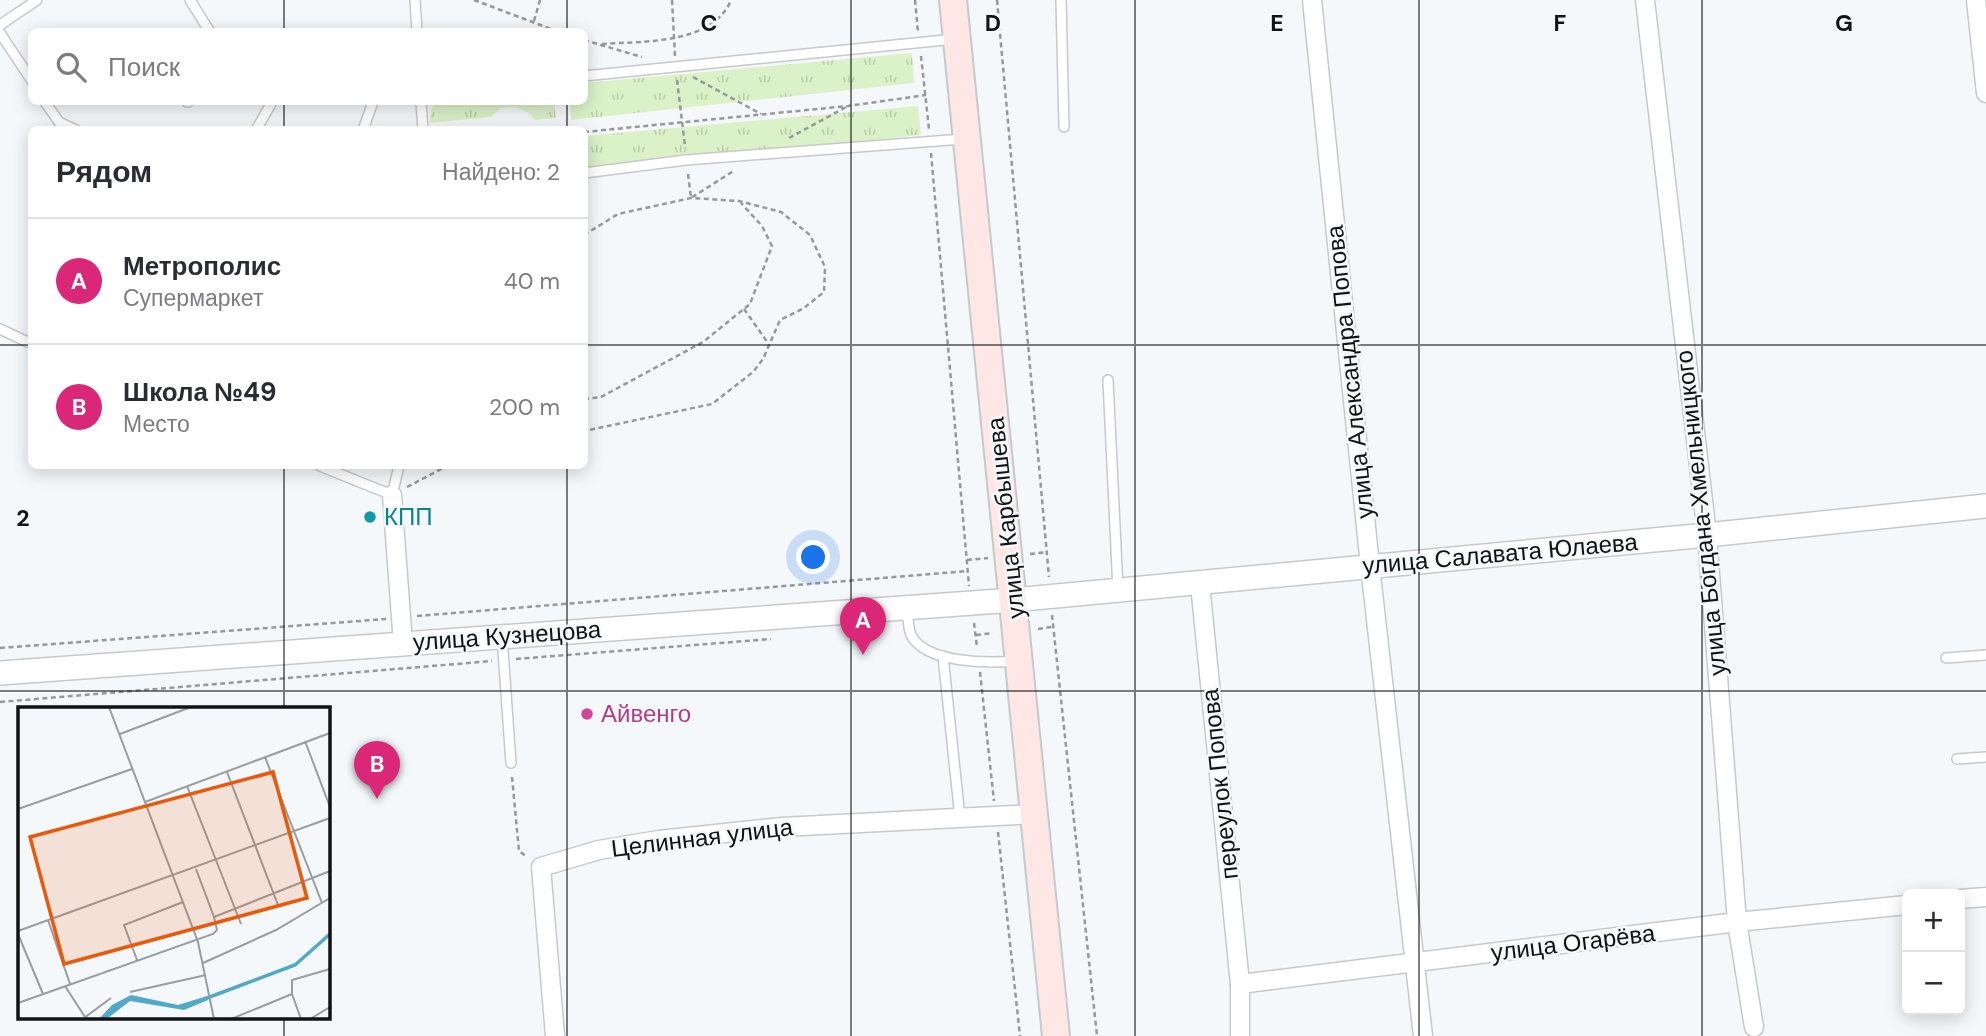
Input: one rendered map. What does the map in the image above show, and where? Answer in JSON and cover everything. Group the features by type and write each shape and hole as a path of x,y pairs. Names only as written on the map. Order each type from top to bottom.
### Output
{"main road":[{"name":"улица Карбышева","path":"953,0 1055,1036"}],"street":[{"name":"улица Александра Попова","path":"1312,0 1370,566 1423,1036"},
{"name":"улица Богдана Хмельницкого","path":"1645,0 1707,536 1737,922 1754,1027"},
{"path":"1976,0 1986,93"},
{"path":"392,495 403,644"},
{"name":"улица Салавата Юлаева","path":"1014,600 1707,536 1986,506"},
{"name":"переулок Попова","path":"1200,584 1240,984 1240,1036"},
{"name":"улица Кузнецова","path":"0,673 1014,600"},
{"name":"Целинная улица","path":"541,867 599,850 659,840 782,827 1035,814"},
{"path":"541,867 555,1036"},
{"path":"1965,899 1986,897"},
{"name":"улица Огарёва","path":"1240,984 1737,922 1902,906"}],"lane":[{"path":"0,25 37,0"},
{"path":"190,0 208,28"},
{"path":"415,0 417,28"},
{"path":"1061,0 1064,127"},
{"path":"0,33 28,74"},
{"path":"588,76 956,39"},
{"path":"47,105 58,122 67,126"},
{"path":"258,126 270,105"},
{"path":"364,126 372,105"},
{"path":"421,105 423,126"},
{"path":"588,172 686,160 968,139"},
{"path":"0,330 28,342"},
{"path":"1108,380 1118,591"},
{"path":"327,469 392,495 397,469"},
{"path":"907,607 911,635 923,647 943,656 979,663 1017,661"},
{"path":"502,635 511,763"},
{"path":"1946,658 1986,655"},
{"path":"943,656 960,818"},
{"path":"1957,759 1986,757"}],"path":[{"path":"475,0 550,28"},
{"path":"534,21 541,0"},
{"path":"671,0 691,198"},
{"path":"599,44 675,39 705,28 727,9 731,0"},
{"path":"915,0 926,95 971,603 1020,1036"},
{"path":"997,0 1051,597 1097,1036"},
{"path":"588,132 848,106 926,95"},
{"path":"588,233 618,214 691,198 739,201 781,212 810,236 825,267 824,292 780,320 763,359 753,372 712,404 588,429"},
{"path":"588,399 601,397 703,342 750,304 772,246 762,226 739,201"},
{"path":"744,309 769,344"},
{"path":"392,495 441,469"},
{"path":"0,648 968,571"},
{"path":"0,702 780,638"},
{"path":"511,763 519,851 541,867"}],"green space":[{"path":"912,53 914,83 571,120 570,105 588,105 588,83"},
{"path":"554,105 556,118 535,120 527,112 515,107 501,108 491,117 430,123 433,106"},
{"path":"918,106 921,135 590,169 588,136"}],"place":[{"name":"КПП","path":"370,517"},
{"name":"Метрополис","path":"863,655"},
{"name":"Айвенго","path":"587,714"},
{"name":"Школа №49","path":"377,799"}]}
